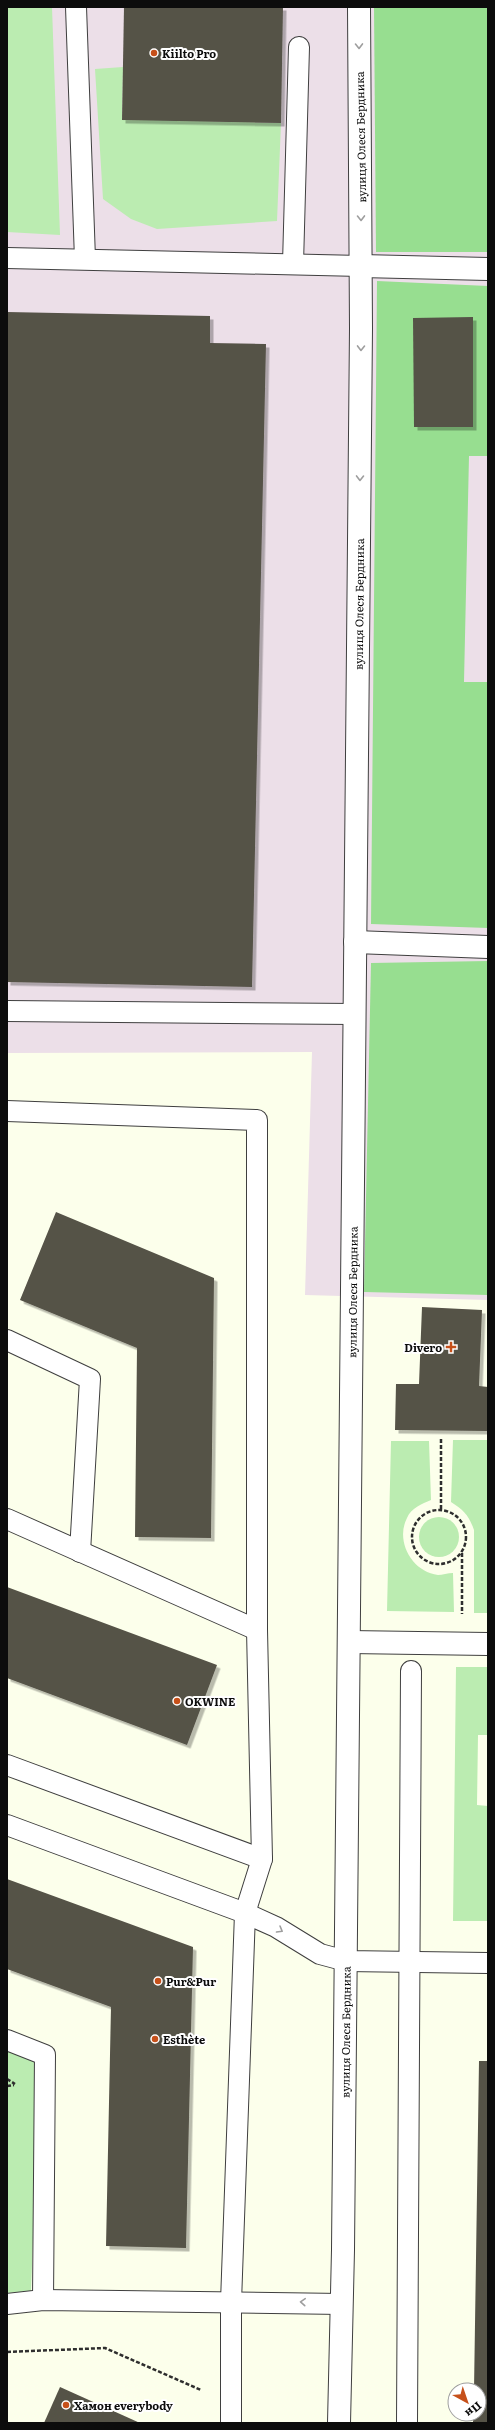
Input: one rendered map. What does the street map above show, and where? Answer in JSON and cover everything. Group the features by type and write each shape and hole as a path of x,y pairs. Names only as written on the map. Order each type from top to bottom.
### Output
{"street":[{"name":"вулиця Олеся Бердника","path":"339,2423 342,2304 346,1960 362,266 359,7"},
{"path":"362,266 488,269"},
{"path":"355,942 488,947"},
{"path":"349,1642 488,1644"}],"lane":[{"path":"76,7 85,259"},
{"path":"293,264 299,47"},
{"path":"7,258 362,266"},
{"path":"7,1011 355,1014"},
{"path":"7,1111 257,1120 257,1630 262,1858 245,1913 231,2302 231,2423"},
{"path":"7,1340 90,1379 80,1552"},
{"path":"7,1520 257,1630"},
{"path":"407,2423 411,1671"},
{"path":"7,1765 262,1858"},
{"path":"7,1825 245,1913 276,1927 320,1954 346,1960 488,1963"},
{"path":"7,2040 45,2055 42,2300"},
{"path":"7,2304 42,2300 342,2304"}],"path":[{"path":"441,1439 441,1509"},
{"path":"462,1553 446,1564 437,1564 420,1557 414,1549 411,1540 416,1521 423,1514 441,1509 456,1515 466,1528 467,1537 462,1553 463,1644"},
{"path":"7,2079 17,2085"},
{"path":"7,2352 105,2348 205,2392"}],"shaded area":[{"path":"7,7 488,7 488,1300 305,1295 312,1052 7,1053"}],"green space":[{"path":"7,7 52,7 60,235 7,232"},
{"path":"374,7 488,7 488,252 376,252"},
{"path":"123,67 122,119 281,123 277,221 157,229 131,219 103,199 95,69"},
{"path":"377,281 488,286 488,456 469,456 464,682 488,682 488,928 371,924"},
{"path":"488,961 488,1295 364,1292 371,963"},
{"path":"453,1440 488,1440 488,1613 474,1613 474,1530 466,1514 451,1502"},
{"path":"391,1441 429,1441 431,1500 417,1507 411,1512 404,1527 403,1536 408,1554 420,1568 429,1573 438,1575 453,1573 454,1612 387,1611"},
{"path":"439,1517 447,1519 453,1523 457,1529 459,1537 457,1545 453,1551 447,1555 439,1557 431,1555 425,1551 421,1545 419,1537 421,1529 425,1523 431,1519"},
{"path":"456,1667 488,1667 488,1735 478,1735 477,1805 488,1806 488,1921 453,1921"},
{"path":"7,2045 40,2058 31,2291 7,2293"}],"building":[{"path":"124,7 283,7 281,123 122,120"},
{"path":"7,312 210,316 210,343 266,344 252,987 7,982"},
{"path":"473,317 473,427 414,427 413,318"},
{"path":"56,1212 214,1278 211,1538 135,1537 137,1348 20,1300"},
{"name":"Divero","path":"422,1307 482,1310 479,1386 488,1387 487,1431 395,1430 396,1384 419,1384"},
{"path":"7,1587 217,1665 187,1745 7,1678"},
{"path":"7,1879 193,1947 186,2248 106,2246 111,2007 7,1969"},
{"path":"479,2061 488,2061 488,2423 473,2423 487,2422 487,2382 474,2382"},
{"path":"60,2387 140,2423 44,2423"}],"place":[{"name":"Kiilto Pro","path":"154,53"},
{"name":"Divero","path":"451,1347"},
{"name":"OKWINE","path":"177,1701"},
{"name":"Pur&Pur","path":"158,1981"},
{"name":"Esthète","path":"155,2039"},
{"name":"Хамон everybody","path":"66,2405"}]}
